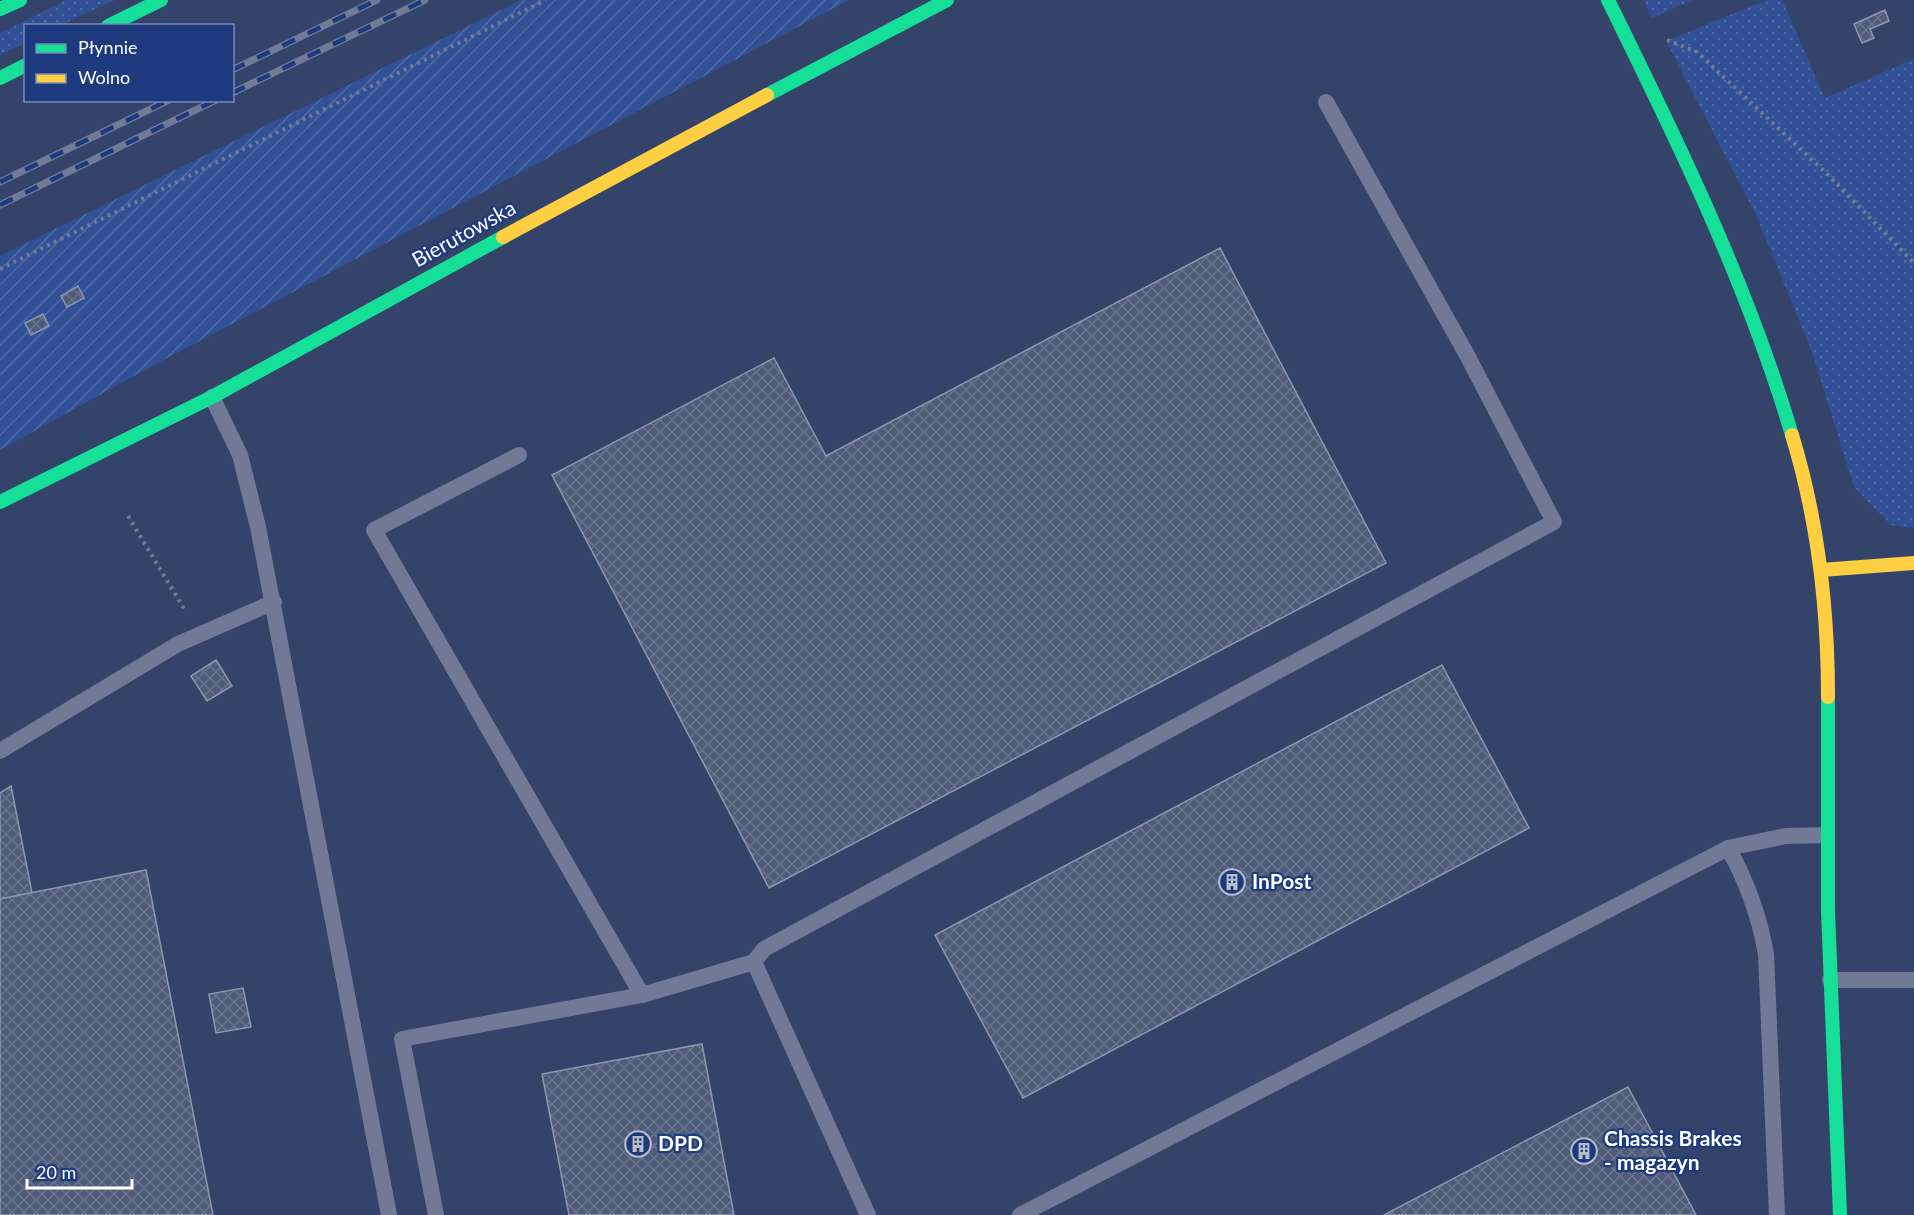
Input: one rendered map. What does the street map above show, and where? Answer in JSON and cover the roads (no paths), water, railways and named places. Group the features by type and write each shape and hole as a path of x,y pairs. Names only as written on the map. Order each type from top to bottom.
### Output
{"street":[{"path":"0,9 20,0"},
{"path":"112,24 161,0"},
{"name":"Bierutowska","path":"0,502 212,397 641,161 947,0"},
{"path":"1608,0 1725,243 1765,348 1802,467 1821,570 1827,688 1830,980 1840,1215"},
{"path":"0,78 24,66"},
{"path":"1821,570 1914,562"}],"lane":[{"path":"436,1215 402,1039 642,995 754,962 764,949 1554,522 1467,355 1326,102"},
{"path":"212,397 240,455 274,602 288,696 308,782 389,1215"},
{"path":"519,455 374,530 642,995"},
{"path":"0,751 195,635 274,602"},
{"path":"1020,1215 1728,848 1786,836 1827,835"},
{"path":"1728,848 1746,880 1759,917 1766,954 1777,1215"},
{"path":"754,962 868,1215"},
{"path":"1830,980 1914,980"}],"railway":[{"path":"234,69 377,0"},
{"path":"234,92 425,0"},
{"path":"0,182 165,102"},
{"path":"0,205 212,102"}],"place":[{"name":"InPost","path":"1232,882"},
{"name":"DPD","path":"638,1144"},
{"name":"Chassis Brakes - magazyn","path":"1584,1151"}]}
